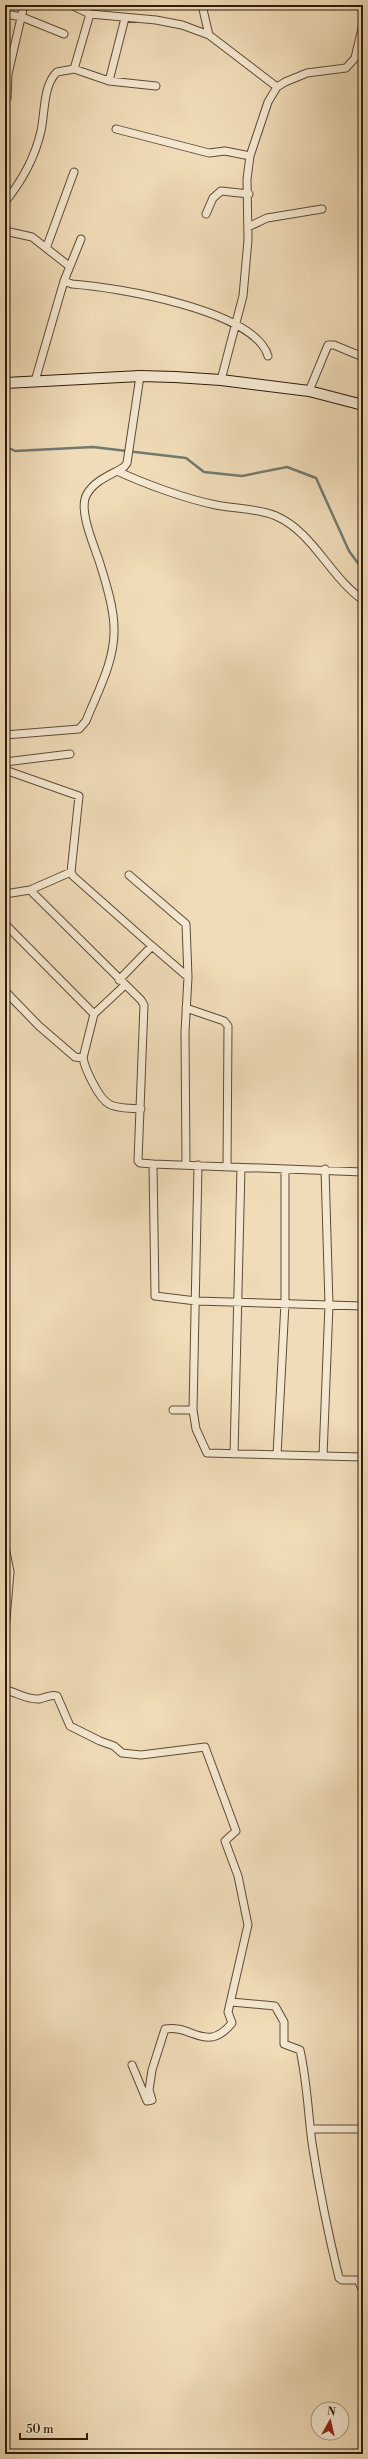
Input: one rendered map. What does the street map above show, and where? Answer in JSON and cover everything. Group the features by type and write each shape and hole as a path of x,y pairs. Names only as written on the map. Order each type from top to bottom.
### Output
{"street":[{"path":"6,98 7,74 24,5"},
{"path":"71,5 90,14 156,20 182,26 209,35 277,87"},
{"path":"202,5 209,35"},
{"path":"5,14 22,17 64,34"},
{"path":"74,69 90,14"},
{"path":"109,81 125,18"},
{"path":"221,380 243,296 248,227 249,194 247,179 250,156 268,102 277,87 307,73 346,68 355,58 363,24"},
{"path":"5,202 30,165 41,131 51,79 60,71 74,69 109,81 156,86"},
{"path":"116,129 209,153 225,151 250,156"},
{"path":"47,246 74,172"},
{"path":"206,214 213,198 221,192 249,194"},
{"path":"248,227 266,218 322,209"},
{"path":"5,231 28,235 47,246 69,266"},
{"path":"35,381 64,281 81,239"},
{"path":"64,281 173,301 235,322 263,344 268,356"},
{"path":"309,391 328,345 334,345 363,357"},
{"path":"5,735 75,730 86,722 109,662 114,628 101,566 89,531 85,498 92,486 126,465 131,446 140,376"},
{"path":"5,383 140,376 221,380 309,391 363,405"},
{"path":"118,471 136,480 214,505 276,516 294,527 331,570 363,600"},
{"path":"363,476 363,484"},
{"path":"5,762 70,754"},
{"path":"5,770 79,796 71,872 76,880 188,978"},
{"path":"5,894 30,890 71,872"},
{"path":"129,875 186,924 188,978 186,1008 186,1165"},
{"path":"30,890 119,980 141,1000 144,1005 138,1160 140,1163 242,1168 325,1169 363,1172"},
{"path":"5,924 94,1014"},
{"path":"119,980 152,946"},
{"path":"125,985 94,1014 83,1058 84,1066 105,1101 111,1106 141,1109"},
{"path":"5,991 39,1026 74,1057 83,1058"},
{"path":"186,1008 224,1021 228,1026 227,1167"},
{"path":"153,1164 153,1293 161,1298 363,1306"},
{"path":"198,1165 196,1300 192,1410 196,1429 207,1453 363,1457"},
{"path":"234,1454 236,1301 242,1168"},
{"path":"277,1455 285,1303 285,1169"},
{"path":"323,1456 329,1305 325,1169"},
{"path":"173,1410 192,1410"},
{"path":"5,1547 10,1572 5,1631"},
{"path":"5,1690 17,1692 27,1698 38,1699 57,1696 70,1726 100,1741 114,1746 122,1753 141,1755 206,1748 216,1782 236,1831 225,1841 238,1876 248,1925 228,2012 232,2023 220,2036 210,2038 165,2029 152,2070 149,2090 152,2100 147,2101 132,2064"},
{"path":"231,2002 272,2005 277,2007 284,2022 284,2044 300,2050 306,2075 311,2129 322,2212 339,2278 342,2280 358,2280 363,2291"},
{"path":"311,2129 363,2129"}],"waterway":[{"path":"5,446 15,451 93,447 186,458 204,472 242,476 287,467 316,478 349,551 363,570"}]}
